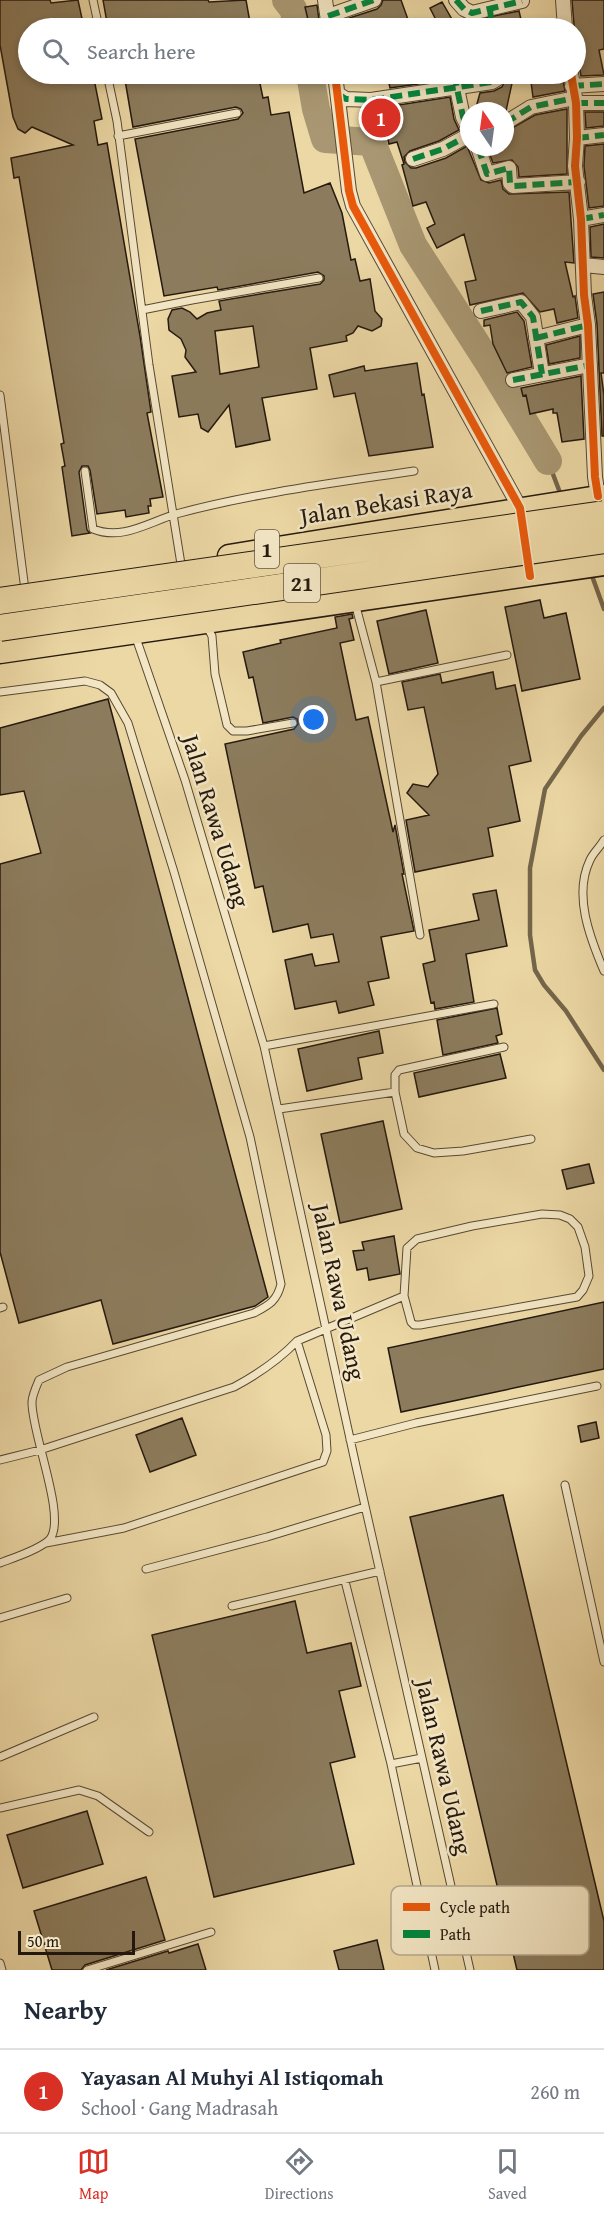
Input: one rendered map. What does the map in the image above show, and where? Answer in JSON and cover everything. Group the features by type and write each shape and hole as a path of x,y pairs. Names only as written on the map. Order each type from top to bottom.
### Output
{"highway":[{"name":"Jalan Bekasi Raya","path":"0,594 527,507 599,501"},
{"name":"21","path":"0,601 599,501"},
{"name":"21","path":"0,628 604,540"},
{"path":"0,652 602,565"}],"street":[{"path":"325,0 327,18"},
{"path":"336,18 374,0"},
{"path":"456,0 464,9 472,13 522,1"},
{"path":"562,0 564,18"},
{"path":"337,84 349,191 353,206 527,507 538,575"},
{"path":"339,99 358,101 437,84"},
{"path":"456,84 460,103"},
{"path":"514,117 531,106 574,90 604,84"},
{"path":"574,90 604,103"},
{"path":"574,90 577,138 575,166 581,219 584,295 599,436 595,477 599,501"},
{"path":"577,138 604,135"},
{"path":"413,159 460,140"},
{"path":"481,156 487,174 509,168 510,183 513,186 578,182"},
{"path":"581,219 604,215"},
{"path":"584,265 604,267"},
{"path":"481,311 521,302 533,317 542,374"},
{"path":"536,338 588,325"},
{"path":"513,380 590,365"}],"lane":[{"path":"93,0 97,18"},
{"path":"109,84 117,121 142,310 181,564"},
{"path":"118,136 237,113"},
{"path":"142,310 319,278"},
{"path":"0,395 26,590"},
{"path":"85,471 93,529 114,534 129,532 173,515 237,499 414,471"},
{"path":"354,600 376,682 420,935"},
{"path":"205,623 212,636 214,674 227,725 233,731 247,731 293,723"},
{"name":"Jalan Rawa Udang","path":"135,633 185,780 264,1046 451,1886"},
{"path":"376,682 507,655"},
{"path":"0,692 85,681 100,685 111,693 128,723 246,1125 281,1284 278,1296 273,1303 254,1313 67,1367 39,1380 31,1401 54,1505 54,1526 51,1538 44,1543 0,1563"},
{"path":"604,840 590,860 584,885 584,912 593,945 604,971"},
{"path":"264,1046 494,1004"},
{"path":"504,1047 399,1070 395,1075 395,1092 404,1134 417,1148 434,1153 531,1139"},
{"path":"279,1109 395,1092"},
{"path":"551,1214 570,1219 578,1227 585,1246 589,1276 577,1297 414,1325 411,1322 404,1296 407,1248 417,1239 472,1226 551,1214"},
{"path":"0,1460 40,1450 234,1388 279,1360 297,1341 404,1296"},
{"path":"44,1543 124,1528 323,1462 327,1451 327,1435 297,1341"},
{"path":"350,1440 416,1423 597,1386"},
{"path":"565,1485 604,1662"},
{"path":"146,1569 267,1537 365,1507"},
{"path":"232,1606 380,1571"},
{"path":"345,1581 391,1764 417,1886"},
{"path":"0,1618 67,1598"},
{"path":"0,1757 94,1717"},
{"path":"391,1764 422,1758"},
{"path":"0,1808 79,1790 98,1796 149,1832"},
{"path":"87,1970 212,1932"},
{"path":"432,1955 435,1970"},
{"name":"Jalan Rawa Udang","path":"467,1955 470,1970"},
{"path":"0,1963 2,1970"}],"building":[{"path":"0,0 50,0 51,3 78,0 82,18 18,18 18,84 95,84 102,119 94,121 98,145 107,143 140,336 151,412 147,413 163,497 150,499 149,513 126,517 125,510 97,514 90,470 88,466 82,466 79,472 87,530 90,533 72,536 62,467 65,466 61,444 64,443 19,177 14,178 11,158 73,145 32,127 25,133 18,129 13,117 0,45"},
{"path":"103,0 208,0 209,2 246,0 249,18 106,18"},
{"path":"383,0 401,0 407,18 349,18 377,9"},
{"path":"572,0 604,0 604,49 599,50 604,75 586,76 586,18 573,18"},
{"path":"442,2 451,18 435,18 430,8"},
{"path":"317,5 319,18 308,18 305,7"},
{"path":"519,11 521,18 484,18"},
{"path":"126,84 260,84 263,98 268,97 271,115 289,112 304,193 330,183 342,213 351,260 355,259 360,281 370,279 375,311 382,319 381,326 372,331 358,326 353,333 346,336 347,341 310,348 317,389 262,398 270,440 236,447 229,405 208,432 201,428 198,414 179,417 172,376 196,372 185,357 186,350 181,339 169,330 168,319 172,310 182,308 197,319 207,313 221,310 219,301 320,284 324,276 318,272 218,290 217,287 164,296 135,139 238,119 243,113 236,107 133,127","holes":["253,326 259,367 220,374 215,331"]},
{"path":"389,84 418,84 390,88"},
{"path":"503,84 512,84 508,102 478,102 480,93 494,91"},
{"path":"531,84 564,84 565,91 533,97"},
{"path":"450,97 454,119 459,130 439,141 410,151 404,157 405,162 411,168 446,158 460,150 460,156 471,156 481,180 489,183 501,180 503,189 509,194 569,192 574,263 565,262 573,297 575,296 578,318 557,323 554,309 540,312 523,293 470,305 465,282 476,280 464,234 437,248 427,228 435,224 426,202 413,206 397,142 389,144 386,131 380,132 377,118 394,115 392,106"},
{"path":"567,109 567,174 519,177 518,167 512,160 493,163 490,156 514,156 514,127 535,115"},
{"path":"585,112 604,112 604,126 586,128"},
{"path":"604,144 604,206 589,208 584,166 585,146"},
{"path":"604,224 604,258 591,257 590,227"},
{"path":"604,292 604,373 601,373 604,395 604,436 602,436 597,324 593,294"},
{"path":"517,312 524,321 532,367 507,373 493,344 490,325 484,326 484,320"},
{"path":"580,336 580,358 549,364 546,345"},
{"path":"417,363 433,447 369,456 355,393 334,397 329,375 364,366 365,371"},
{"path":"581,376 584,439 562,442 557,413 553,413 553,409 530,414 526,395 523,396 521,388"},
{"path":"540,600 544,618 566,613 580,679 522,691 505,607"},
{"path":"426,610 438,663 389,674 377,621"},
{"path":"352,614 353,618 349,619 354,640 340,643 356,720 368,717 393,832 395,825 414,931 381,937 389,978 368,982 374,1005 339,1013 336,1001 295,1009 285,960 312,954 315,966 339,962 333,934 311,938 308,924 273,932 263,886 255,888 225,744 294,729 298,724 297,719 293,717 263,723 253,677 249,678 243,652 281,643 280,640 337,628 335,617"},
{"path":"493,672 496,689 515,685 531,761 509,766 520,821 488,828 493,856 415,872 406,820 429,815 407,793 413,784 428,787 438,774 424,707 408,710 402,682 440,674 442,683"},
{"path":"108,699 268,1297 255,1306 113,1344 101,1300 19,1323 0,1252 0,864 41,853 24,791 0,795 0,728"},
{"path":"496,890 507,946 466,954 474,1002 435,1009 434,1002 431,1003 423,964 435,961 429,930 479,920 473,894"},
{"path":"497,1008 502,1034 496,1036 498,1043 443,1055 437,1020"},
{"path":"379,1031 383,1053 358,1058 362,1079 307,1091 298,1049"},
{"path":"500,1054 506,1078 419,1097 414,1073"},
{"path":"383,1121 402,1209 340,1223 321,1134"},
{"path":"589,1164 594,1183 567,1189 562,1170"},
{"path":"394,1236 400,1274 369,1280 367,1268 357,1270 353,1251 364,1250 362,1242"},
{"path":"604,1302 604,1369 401,1412 388,1348"},
{"path":"182,1418 196,1455 150,1472 136,1435"},
{"path":"596,1422 599,1438 581,1442 578,1426"},
{"path":"503,1495 604,1921 604,1970 517,1970 513,1955 589,1955 589,1886 497,1886 410,1517"},
{"path":"295,1601 307,1653 351,1643 361,1686 339,1691 355,1757 330,1763 354,1864 214,1897 152,1635"},
{"path":"87,1811 103,1864 23,1888 7,1835"},
{"path":"146,1877 165,1940 85,1965 81,1970 52,1970 34,1911"},
{"path":"377,1940 384,1970 339,1970 334,1951"},
{"path":"198,1944 206,1970 106,1970 168,1951 169,1953"}],"waterway":[{"path":"286,0 293,9 296,18"},
{"path":"312,84 325,139 372,142 413,245 548,461"},
{"path":"548,461 562,498"},
{"path":"591,573 604,609"},
{"path":"604,708 581,736 545,789 530,868 530,935 535,970 544,985 566,1011 604,1070"}],"marked path":[{"path":"328,16 374,0"},
{"path":"456,0 464,9 472,13 522,1"},
{"path":"490,9 491,18"},
{"path":"456,84 460,103"},
{"path":"338,94 346,99 371,100 479,84"},
{"path":"572,86 604,84"},
{"path":"514,117 531,107 575,98"},
{"path":"576,103 604,103"},
{"path":"577,138 604,135"},
{"path":"413,159 443,149 460,140"},
{"path":"481,156 487,174 509,168 510,183 513,186 578,182"},
{"path":"581,219 604,215"},
{"path":"481,311 521,302 533,317 542,374"},
{"path":"536,338 588,325"},
{"path":"513,380 590,365"}],"cycle path":[{"path":"336,84 349,191 353,206 520,508 530,576"},
{"path":"573,84 577,138 575,166 581,219 595,477 598,496"}],"place":[{"name":"Yayasan Al Muhyi Al Istiqomah","path":"381,118"}]}
